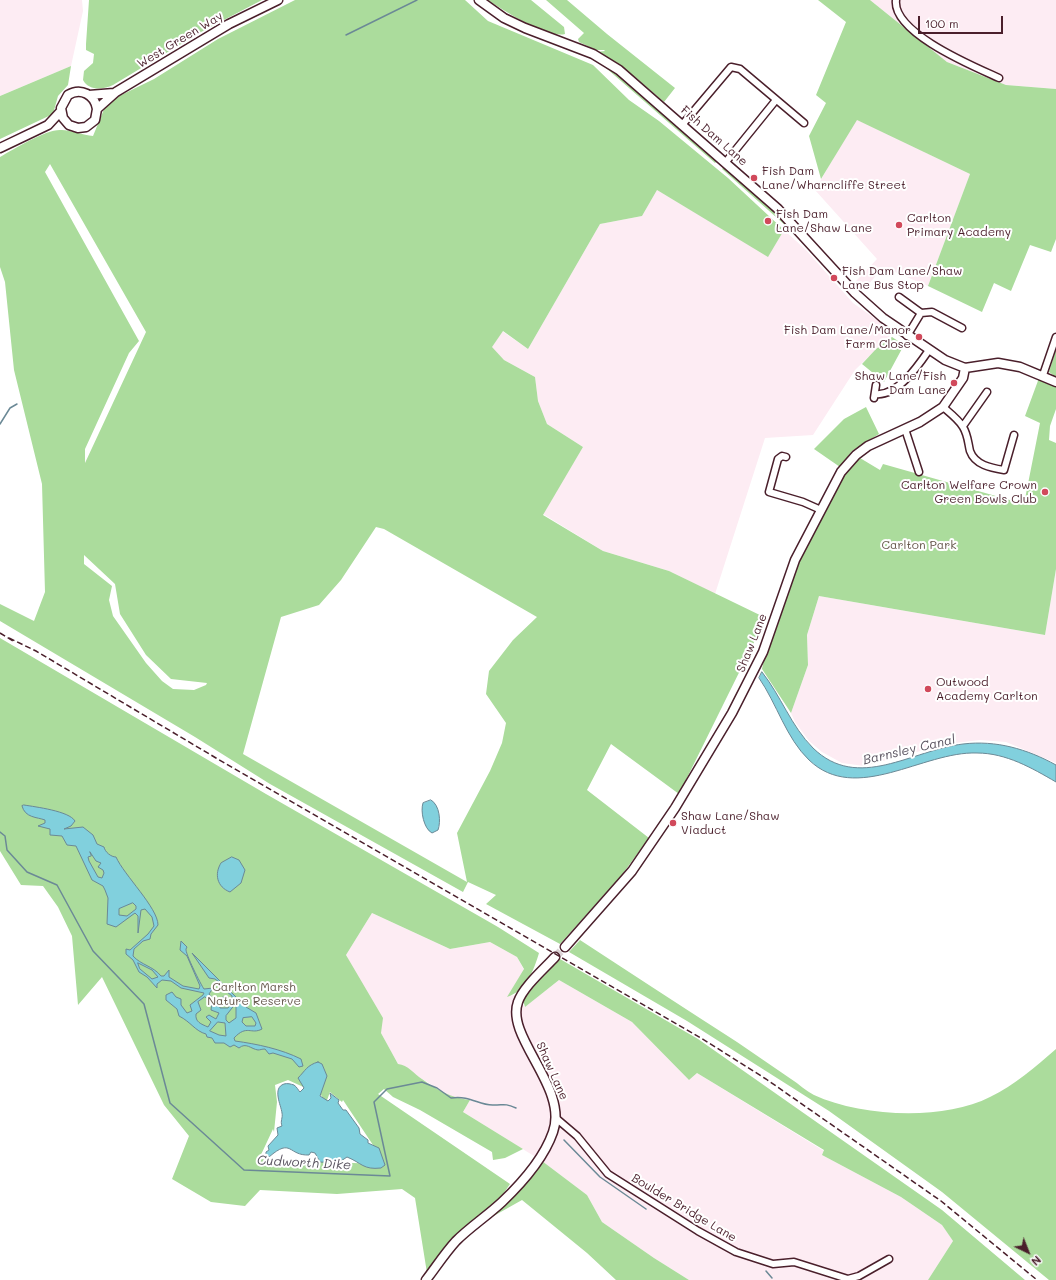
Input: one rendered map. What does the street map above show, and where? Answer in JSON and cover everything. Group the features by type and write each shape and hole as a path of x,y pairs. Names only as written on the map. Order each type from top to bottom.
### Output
{"street":[{"name":"West Green Way","path":"48,125 69,125 78,128 86,127 95,120 97,109 116,92 229,24 278,0"},
{"name":"Fish Dam Lane","path":"479,0 504,18 525,28 593,54 619,70 778,209 855,293 883,318 945,360 965,368"},
{"path":"896,0 895,4 902,19 914,32 946,54 999,78"},
{"path":"682,125 731,67 740,69 804,123"},
{"name":"West Green Way","path":"0,148 48,125 61,111 63,101 70,94 80,92 89,95 116,92"},
{"path":"89,95 96,103 97,109"},
{"path":"725,162 776,100"},
{"path":"61,111 63,118 69,125"},
{"path":"899,297 921,313 932,312 962,328"},
{"path":"908,336 921,313"},
{"path":"1043,376 1056,337"},
{"path":"876,385 874,396 889,392 914,372 929,350"},
{"path":"965,368 998,363 1020,367 1056,382"},
{"name":"Shaw Lane","path":"565,947 632,871 675,808 732,713 763,652 795,560 834,483 856,455 877,441 905,429 934,414 943,407 963,378 965,368"},
{"path":"963,426 987,392"},
{"path":"943,407 963,426 968,437 970,451 975,458 986,465 1004,470"},
{"path":"905,429 919,472"},
{"path":"1002,477 1014,435"},
{"path":"786,457 782,456 778,458 769,492 821,510"},
{"name":"Shaw Lane","path":"426,1280 455,1242 501,1203 532,1168 553,1133 557,1119 553,1098 520,1030 517,1015 518,1002 523,992 555,958"},
{"name":"Boulder Bridge Lane","path":"557,1119 576,1136 608,1174 698,1231 736,1252 773,1264 794,1262 848,1279 859,1276 889,1259"}],"shaded area":[{"path":"0,0 82,0 83,11 71,66 0,96"},
{"path":"870,0 1056,0 1056,89 1006,85 947,62"},
{"name":"Carlton Primary Academy","path":"856,119 970,174 928,286 883,267 864,290 856,281 877,259 815,190"},
{"path":"657,190 768,256 784,230 806,250 853,303 894,332 855,370 813,435 765,438 715,594 669,571 603,551 543,514 583,447 547,424 538,401 535,377 504,360 491,347 502,331 528,349 600,224 642,216"},
{"name":"Outwood Academy Carlton","path":"1056,569 1056,763 1006,742 980,740 947,744 864,766 842,763 822,752 809,741 795,722 791,713 808,665 807,635 819,596 1045,635"},
{"path":"372,913 450,949 490,942 517,957 524,970 508,996 515,995 525,1007 559,980 632,1022 689,1080 697,1073 824,1151 822,1155 901,1197 942,1225 953,1241 928,1280 689,1280 602,1222 587,1195 542,1161 463,1112 470,1100 453,1098 398,1064 381,1033 346,955"}],"green space":[{"path":"89,0 262,0 201,32 113,85 101,89 92,88 83,80 84,71 93,63 94,54 86,50"},
{"path":"295,0 465,0 488,21 593,65 629,100 659,121 728,178 784,230 768,257 657,190 642,216 600,224 528,349 503,331 492,347 504,360 535,377 538,401 547,424 583,447 543,515 603,551 669,571 766,618 679,794 611,744 587,790 649,838 621,876 560,944 486,904 496,895 468,882 463,892 270,784 195,737 0,621 0,604 34,621 45,592 42,484 14,370 5,282 0,267 0,157 30,140 54,131 67,130 93,136 107,102 154,79 218,39","holes":["50,164 146,332 85,463 85,449 129,353 139,341 45,172","376,527 384,529 537,617 513,640 489,671 486,694 506,723 502,743 490,771 457,833 467,882 243,754 281,617 319,605 341,580","84,555 115,584 120,614 146,655 171,679 207,683 206,685 194,690 173,689 162,681 146,663 113,616 109,600 112,586 84,564"]},
{"path":"488,0 531,0 564,27 565,34 548,32 537,28"},
{"path":"546,0 567,0 675,88 664,102 635,77 596,52 605,51 604,50 596,50 579,42 578,39 584,33"},
{"path":"818,0 870,0 947,62 1006,85 1056,89 1056,239 1051,252 1030,245 1011,291 994,283 982,312 928,286 970,174 857,120 821,179 809,136 826,103 816,95 846,22"},
{"path":"598,61 621,77 717,161 715,163"},
{"path":"71,66 68,85 58,96 53,114 0,139 0,96"},
{"path":"724,167 785,222 786,226 722,169"},
{"path":"892,337 904,345 884,382 862,364 876,349"},
{"path":"1056,350 1056,377 1049,372"},
{"name":"Carlton Park","path":"1039,378 1056,385 1056,409 1050,426 1049,440 1056,443 1056,569 1045,635 819,596 807,635 808,665 791,713 762,669 788,586 800,556 813,527 843,477 860,458 880,470 883,464 1024,504 1040,423 1025,416"},
{"path":"866,407 879,434 852,451 840,467 814,449 844,419"},
{"name":"Carlton Marsh Nature Reserve","path":"0,638 266,794 498,927 539,953 532,973 524,985 514,994 507,997 524,969 517,957 490,942 450,949 372,913 346,955 383,1018 381,1033 398,1064 408,1068 419,1077 445,1093 470,1100 463,1112 523,1149 505,1158 493,1160 492,1152 420,1110 393,1097 384,1089 378,1094 510,1184 499,1200 427,1273 415,1198 402,1189 337,1194 260,1190 245,1206 211,1202 172,1179 189,1136 164,1105 102,977 78,1005 72,936 58,907 43,886 21,885 0,851","holes":["288,1080 321,1095 326,1103 330,1092 342,1102 343,1100 375,1148 377,1164 259,1159 273,1129 274,1132 277,1102 275,1085"]},
{"path":"580,940 737,1042 814,1095 855,1108 878,1112 926,1113 971,1105 1008,1087 1056,1049 1056,1280 1049,1280 942,1192 829,1111 687,1021 569,952"},
{"path":"560,959 698,1039 942,1210 1025,1280 928,1280 953,1241 942,1225 901,1197 822,1155 824,1150 697,1073 689,1080 632,1022 559,980 525,1007 523,1000"},
{"path":"542,1161 587,1195 602,1222 689,1280 616,1280 587,1253 522,1200 483,1222 514,1197"}],"water":[{"name":"Barnsley Canal","path":"762,672 769,681 798,730 813,748 830,761 848,767 867,768 886,765 963,744 987,743 1023,750 1056,765 1056,782 1008,758 977,753 956,755 890,773 869,777 847,778 827,773 809,760 794,742 759,678"},
{"path":"431,800 434,802 438,810 439,818 438,830 432,833 429,831 423,820 422,810 423,803"},
{"path":"22,806 44,808 59,812 72,818 75,821 71,826 64,829 83,827 93,835 97,844 104,847 110,855 116,857 157,918 158,925 151,934 150,939 143,941 134,949 133,956 136,959 161,976 164,976 169,970 169,977 183,986 199,989 200,986 187,956 180,950 181,941 187,947 186,952 204,989 213,988 209,994 215,1001 225,996 219,1003 220,1008 228,1008 232,1003 232,996 220,986 219,982 215,979 209,978 192,953 246,1007 256,1013 262,1029 258,1031 242,1032 234,1038 235,1041 260,1045 285,1052 301,1059 303,1066 299,1067 292,1059 273,1053 269,1054 265,1049 258,1050 248,1046 242,1046 239,1048 234,1045 230,1047 224,1043 215,1043 212,1038 207,1037 206,1034 199,1031 179,1016 177,1009 166,1000 166,995 172,992 176,997 181,999 181,1005 187,1013 192,1011 190,1005 204,993 181,988 171,981 162,980 157,984 157,988 147,977 139,972 133,960 126,954 126,949 130,950 148,934 154,926 152,917 145,909 141,910 138,933 138,916 135,913 116,927 107,924 108,898 105,890 103,886 92,880 76,846 67,845 62,836 50,835 50,829 38,826 45,823 45,820 28,815","holes":["90,852 96,861 101,863 98,867 103,870 104,873 102,878 98,877 89,861 88,857 91,856","133,903 136,906 136,909 127,916 119,915 119,909","138,963 152,970 158,977 152,979 140,969","205,997 212,1002 211,1010 219,1013 216,1019 209,1015 206,1017 211,1022 208,1027 201,1024 196,1019 196,1014 201,1010 198,1002","234,1006 236,1006 236,1018 229,1023 226,1020 226,1016","252,1017 256,1023 255,1026 246,1026 242,1022 243,1018","218,1022 225,1023 226,1036 210,1031"]},
{"path":"232,857 239,860 245,870 241,883 230,892 222,887 217,876 221,863"},
{"path":"318,1062 322,1064 327,1076 320,1096 328,1101 331,1098 330,1093 339,1100 338,1103 343,1110 346,1110 359,1128 360,1134 368,1140 368,1143 379,1148 385,1165 381,1168 366,1167 347,1157 338,1163 320,1162 315,1153 311,1152 309,1155 302,1155 286,1148 276,1151 269,1157 266,1154 269,1150 268,1146 278,1135 277,1128 282,1126 278,1089 284,1084 289,1084 294,1085 300,1092 304,1088 298,1078 314,1063"}],"waterway":[{"path":"346,35 417,0"},
{"path":"0,424 10,408 17,404"},
{"name":"Cudworth Dike","path":"0,832 5,836 7,850 27,872 57,885 93,951 144,1004 170,1103 244,1170 390,1176 374,1102 387,1089 422,1082 437,1088 451,1098 458,1097 489,1105 507,1105 516,1108"},
{"path":"564,1140 600,1177 646,1209"},
{"path":"766,1271 772,1278"}],"tunnel":[{"path":"555,957 565,947"}],"railway":[{"path":"0,633 13,641"},
{"path":"9,638 36,651 216,758 701,1038 766,1079 941,1201 1037,1280"}],"place":[{"name":"Fish Dam Lane/Wharncliffe Street","path":"754,178"},
{"name":"Fish Dam Lane/Shaw Lane","path":"768,221"},
{"name":"Carlton Primary Academy","path":"899,225"},
{"name":"Fish Dam Lane/Shaw Lane Bus Stop","path":"834,278"},
{"name":"Fish Dam Lane/Manor Farm Close","path":"919,337"},
{"name":"Shaw Lane/Fish Dam Lane","path":"954,383"},
{"name":"Carlton Welfare Crown Green Bowls Club","path":"1045,492"},
{"name":"Outwood Academy Carlton","path":"928,689"},
{"name":"Shaw Lane/Shaw Viaduct","path":"673,823"}]}
